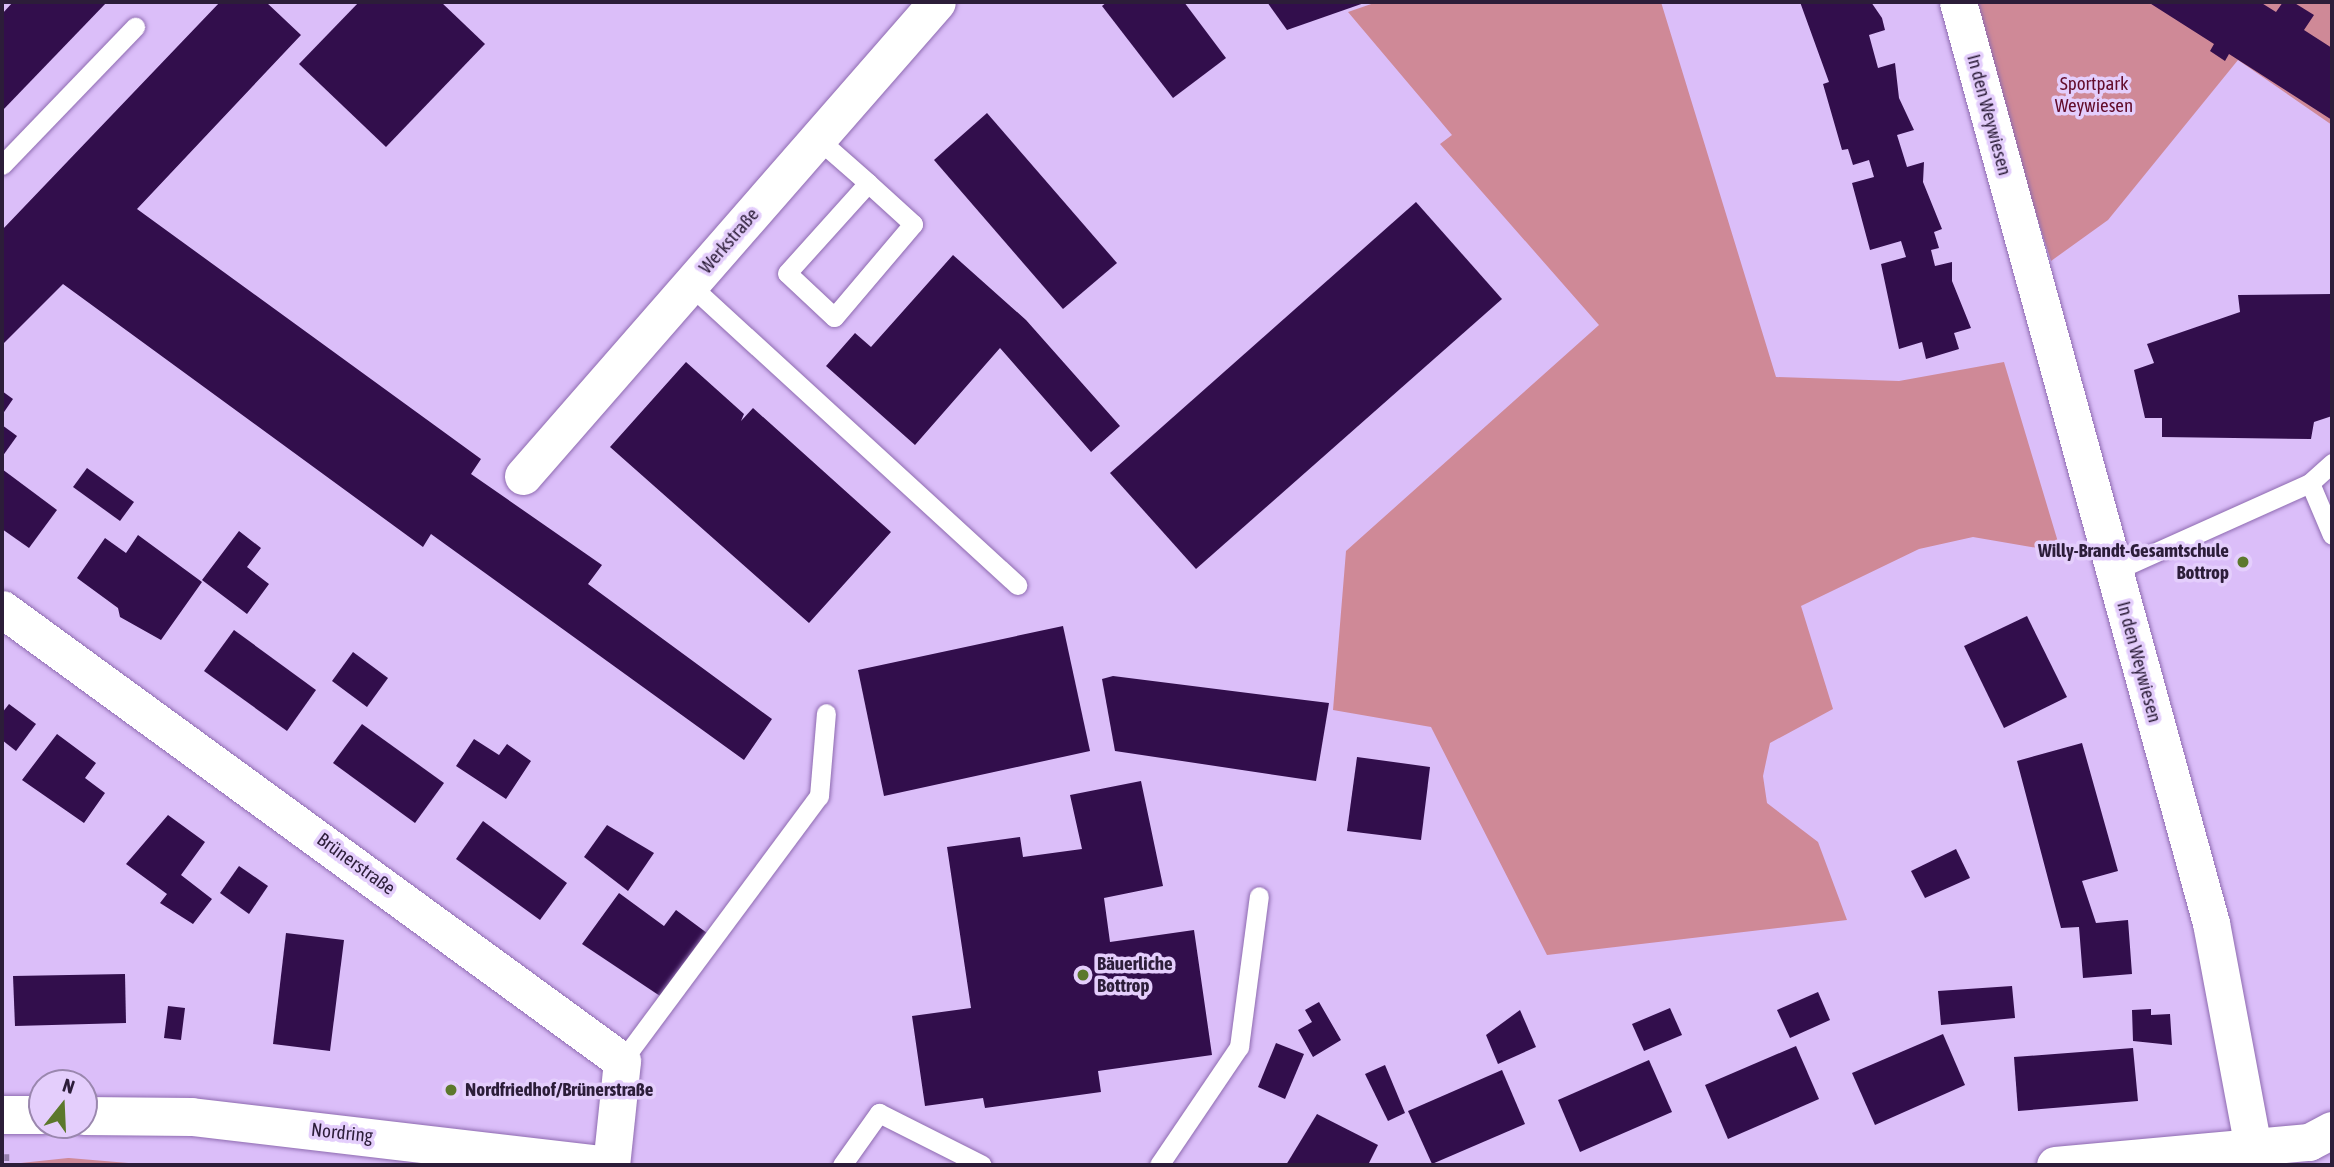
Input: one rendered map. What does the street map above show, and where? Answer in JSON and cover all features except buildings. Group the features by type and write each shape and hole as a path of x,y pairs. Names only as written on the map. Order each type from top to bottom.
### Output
{"street":[{"name":"In den Weywiesen","path":"1958,2 2211,923 2251,1156"},
{"name":"Werkstraße","path":"523,476 934,3"},
{"name":"Brünerstraße","path":"2,610 622,1061"},
{"path":"611,1165 622,1061"},
{"path":"2,1115 28,1115"},
{"name":"Nordring","path":"98,1116 192,1117 600,1165"},
{"path":"2055,1165 2251,1156 2309,1142 2332,1129"}],"lane":[{"path":"2,165 135,27"},
{"path":"818,139 868,183 913,224 834,317 787,273 868,183"},
{"path":"690,285 1017,586"},
{"path":"2114,571 2310,483 2332,463"},
{"path":"2310,483 2332,535"},
{"path":"622,1061 819,796 826,713"},
{"path":"1159,1165 1239,1047 1259,896"},
{"path":"842,1165 879,1113 982,1165"}],"green space":[{"path":"1377,2 1661,2 1776,377 1899,381 2004,362 2061,552 1973,537 1919,549 1801,606 1833,709 1770,743 1763,776 1767,803 1818,842 1847,920 1547,955 1431,727 1333,710 1346,551 1599,325 1440,144 1452,135 1348,12"},
{"name":"Sportpark Weywiesen","path":"1968,2 2332,2 2332,125 2238,60 2108,220 2051,261"},
{"path":"69,1158 152,1165 2,1165"}],"place":[{"name":"Willy-Brandt-Gesamtschule Bottrop","path":"2243,562"},
{"name":"Bäuerliche Bottrop","path":"1083,975"},
{"name":"Nordfriedhof/Brünerstraße","path":"451,1090"}]}
